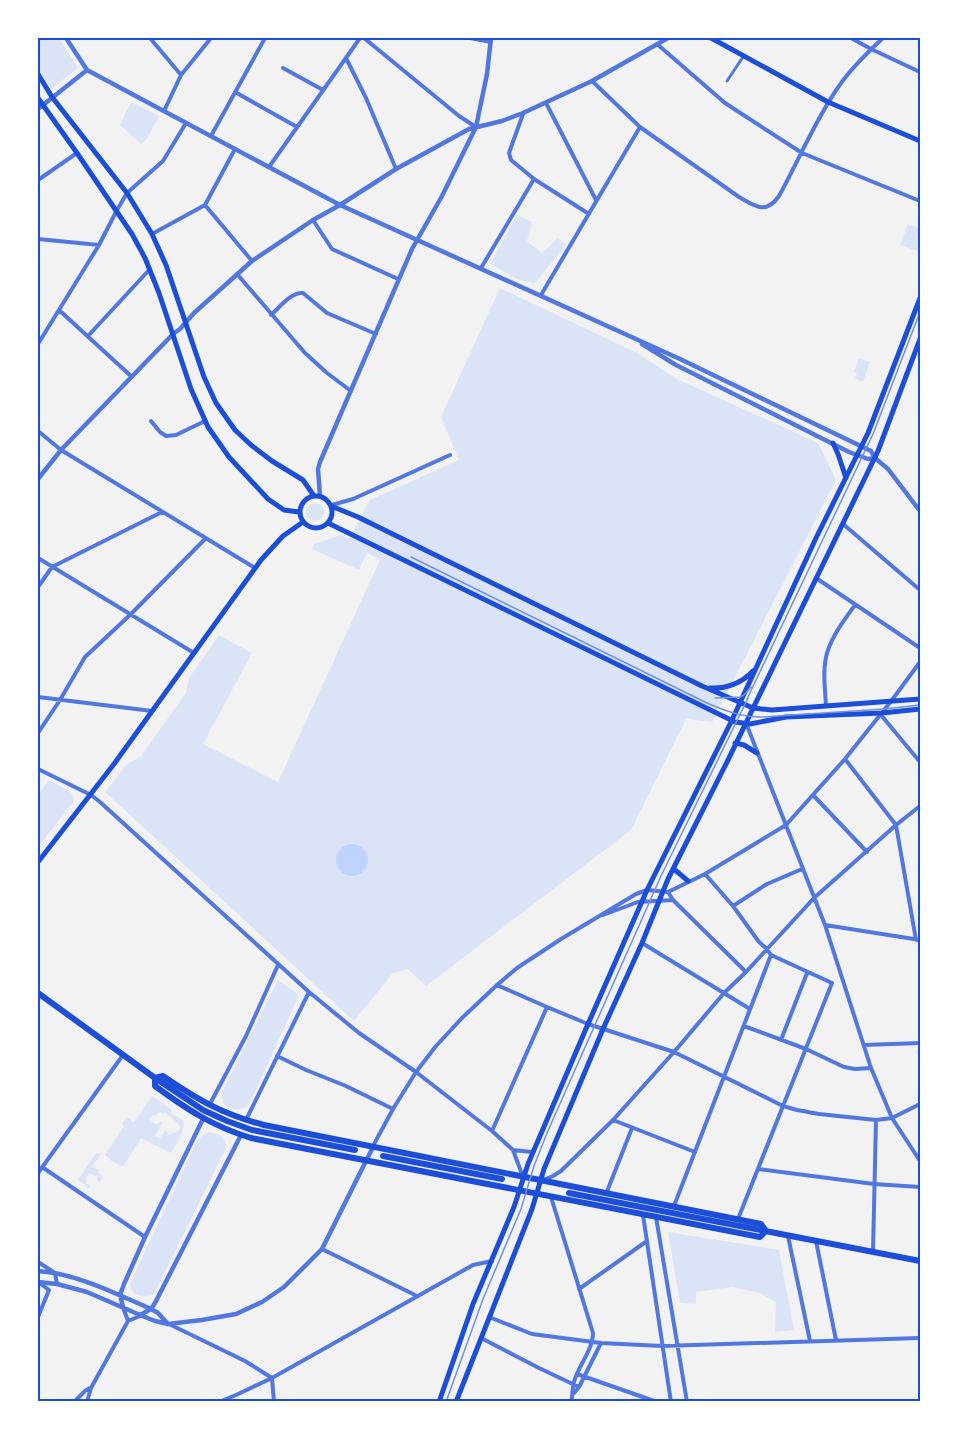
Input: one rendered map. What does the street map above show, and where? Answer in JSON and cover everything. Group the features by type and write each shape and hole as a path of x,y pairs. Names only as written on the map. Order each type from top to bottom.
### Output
{"main road":[{"path":"711,38 828,102 921,141"},
{"path":"38,74 52,97 127,193 152,234 166,265 207,384 216,403 235,430 261,454 303,480 317,496 327,500 332,514 328,523 314,528 303,522 299,512 304,501 309,497 317,496"},
{"path":"38,98 40,107 77,153 132,234 150,269 190,389 205,421 229,457 268,500 284,510 299,512"},
{"path":"439,1401 473,1304 514,1207 523,1177 588,1024 647,890 741,703 816,538 868,433 921,298"},
{"path":"456,1401 537,1194 544,1168 659,901 875,458 921,339"},
{"path":"833,443 846,478"},
{"path":"331,506 702,686 753,708 772,710 892,700 920,703"},
{"path":"38,862 91,795 255,568 283,536 303,522"},
{"path":"328,523 732,720 757,723 786,717 881,714 920,703"},
{"path":"702,686 714,688 736,684 751,674 759,663"},
{"path":"735,743 744,745 757,753"},
{"path":"674,869 688,881"},
{"path":"38,993 203,1110 244,1128 355,1150"},
{"path":"155,1078 163,1076 209,1106 246,1120 738,1219 761,1224 766,1231"},
{"path":"155,1078 155,1086 192,1113 241,1135 760,1237 766,1231"},
{"path":"383,1156 502,1179"},
{"path":"569,1193 921,1260"}],"street":[{"path":"66,38 87,70 340,205 625,333 862,446 884,465 921,511"},
{"path":"150,38 181,75"},
{"path":"164,111 181,75 211,38"},
{"path":"211,136 265,38"},
{"path":"270,167 346,57 362,38 476,127"},
{"path":"317,496 318,469 398,279 476,127 487,74 491,40 470,38"},
{"path":"38,479 61,450 173,334 252,261 396,169 469,129 523,113 592,81 667,38"},
{"path":"851,38 921,72"},
{"path":"592,81 640,128 730,191 756,207 767,207 776,200 828,102 846,76 883,38"},
{"path":"657,44 724,103 802,153 921,201"},
{"path":"727,81 744,55"},
{"path":"346,57 396,169"},
{"path":"283,68 323,90"},
{"path":"40,107 87,70"},
{"path":"235,92 297,127"},
{"path":"546,102 596,201"},
{"path":"523,113 510,155 514,162 534,179 589,214"},
{"path":"38,344 99,245 127,193 163,161 186,123"},
{"path":"541,295 640,128"},
{"path":"152,234 205,205 235,149"},
{"path":"38,180 77,153"},
{"path":"481,268 534,179"},
{"path":"205,205 252,261"},
{"path":"313,220 332,249 398,279"},
{"path":"38,239 99,245"},
{"path":"88,336 150,269"},
{"path":"237,274 314,362 351,391"},
{"path":"272,315 294,294 300,292 327,313 376,334"},
{"path":"59,310 132,377"},
{"path":"625,333 676,365 857,456 875,458"},
{"path":"151,421 166,436 176,435 205,421"},
{"path":"38,431 61,450 255,568"},
{"path":"331,506 353,499 450,455"},
{"path":"38,587 52,567 163,512"},
{"path":"843,525 921,590"},
{"path":"38,733 85,657 206,538"},
{"path":"38,558 194,654"},
{"path":"816,578 921,648"},
{"path":"826,706 824,676 828,650 838,628 855,605"},
{"path":"168,1324 236,1314 262,1302 284,1287 322,1249 393,1109 416,1072 448,1033 497,984 537,954 640,892 647,890 665,892 705,874 786,825 845,759 921,662"},
{"path":"38,697 152,711"},
{"path":"881,714 921,762"},
{"path":"746,723 825,925 871,1068 892,1119 921,1161"},
{"path":"825,925 918,940 896,825 845,759"},
{"path":"38,769 91,795 100,802 309,992 359,1033 416,1072 492,1131 513,1150 523,1177"},
{"path":"813,795 867,852"},
{"path":"540,1180 561,1171 613,1120 724,993 814,898 896,825 921,806"},
{"path":"733,906 773,881 802,869"},
{"path":"705,874 771,955 832,983 843,980"},
{"path":"665,892 746,972"},
{"path":"602,915 632,904 673,900"},
{"path":"642,943 750,1009"},
{"path":"674,1206 771,955"},
{"path":"209,1106 246,1036 278,965"},
{"path":"781,1040 807,973"},
{"path":"738,1219 832,983"},
{"path":"497,984 547,1008 588,1024 674,1052 783,1106 797,1110 876,1120 892,1119 921,1104"},
{"path":"246,1120 309,992"},
{"path":"492,1131 547,1008"},
{"path":"744,1026 806,1049 844,1067 871,1068"},
{"path":"864,1046 921,1043"},
{"path":"38,1173 123,1055"},
{"path":"277,1056 393,1109"},
{"path":"128,1321 120,1295 145,1237 203,1119"},
{"path":"613,1120 695,1152"},
{"path":"873,1252 876,1120"},
{"path":"606,1194 632,1128"},
{"path":"87,1401 91,1388 128,1321 151,1310 241,1135"},
{"path":"513,1150 533,1153"},
{"path":"42,1167 145,1237"},
{"path":"758,1169 874,1184 921,1187"},
{"path":"551,1197 591,1328 592,1341 573,1384 571,1401"},
{"path":"643,1214 671,1401"},
{"path":"656,1217 687,1401"},
{"path":"788,1235 810,1341"},
{"path":"579,1289 646,1240"},
{"path":"816,1241 837,1340"},
{"path":"322,1249 418,1296"},
{"path":"38,1262 55,1273 57,1284"},
{"path":"219,1401 272,1378 473,1265 492,1262"},
{"path":"38,1282 38,1272 44,1266"},
{"path":"38,1272 55,1273 86,1281 151,1310 168,1324"},
{"path":"38,1282 57,1284 87,1292 140,1316 168,1324 245,1361 272,1378"},
{"path":"38,1282 49,1290 38,1317"},
{"path":"489,1317 532,1334 601,1343 662,1346 921,1338"},
{"path":"481,1338 579,1387"},
{"path":"573,1393 579,1387 601,1343"},
{"path":"577,1374 657,1401"},
{"path":"272,1378 274,1401"},
{"path":"74,1401 84,1391 91,1388"}],"shaded area":[{"path":"38,38 59,38 78,68 51,89 38,68"},
{"path":"131,102 159,116 147,139 141,144 120,125"},
{"path":"517,215 532,222 527,241 542,253 558,238 566,245 535,283 519,280 490,264"},
{"path":"908,224 920,229 920,252 900,245"},
{"path":"500,288 637,353 677,379 818,443 836,480 712,722 686,719 631,830 426,986 408,969 393,973 354,1021 105,792 126,765 141,756 186,693 189,678 219,635 252,653 203,744 278,782 380,560 367,553 359,570 312,549 314,544 340,535 349,539 370,500 459,460 441,417"},
{"path":"859,358 870,362 863,382 855,378 857,373 854,372"},
{"path":"311,503 319,503 324,508 322,519 311,521 306,516 306,508"},
{"path":"49,780 71,792 74,801 38,847 38,795"},
{"path":"278,980 299,995 249,1105 239,1109 229,1108 223,1103 222,1092"},
{"path":"152,1096 172,1110 170,1113 181,1119 184,1124 171,1153 141,1138 123,1167 105,1155 124,1126 122,1124 126,1117 134,1122","holes":["159,1112 165,1113 180,1127 178,1131 169,1135 166,1130 160,1138 155,1136 163,1123 161,1121 155,1124 149,1119"]},
{"path":"206,1133 220,1136 226,1148 154,1294 146,1296 135,1294 130,1283 198,1139"},
{"path":"96,1153 101,1154 92,1167 99,1170 98,1173 103,1177 100,1182 97,1180 98,1175 89,1173 85,1179 89,1188 78,1180"},
{"path":"668,1232 779,1250 794,1330 775,1332 776,1302 760,1293 732,1287 696,1292 696,1304 680,1303"}],"water":[{"path":"352,844 363,849 368,860 363,871 352,876 341,871 336,860 341,849"}],"tram line":[{"path":"446,1402 483,1299 521,1209 547,1133 661,876 873,434 920,312"},
{"path":"411,557 709,704 734,713 761,717 920,705"},
{"path":"715,698 740,697 751,687"}]}
